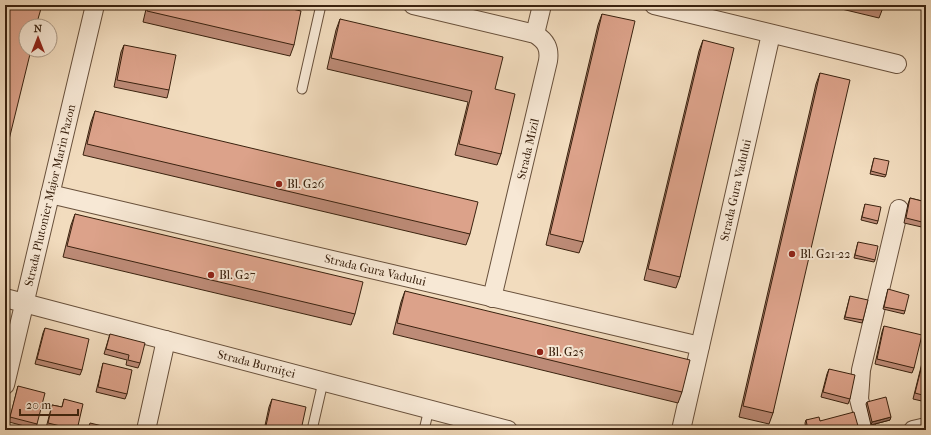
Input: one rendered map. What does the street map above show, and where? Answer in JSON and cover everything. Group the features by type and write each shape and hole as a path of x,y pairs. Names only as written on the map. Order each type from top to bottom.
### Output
{"street":[{"name":"Strada Plutonier Major Marin Pazon","path":"5,385 95,5"},
{"path":"413,5 535,34 542,5"},
{"path":"654,5 896,64"},
{"name":"Strada Mizil","path":"492,298 548,61 549,53 547,45 544,39 535,34"},
{"name":"Strada Gura Vadului","path":"681,430 771,34"},
{"name":"Strada Gura Vadului","path":"50,194 700,346"},
{"path":"867,430 859,399 859,385 899,210"},
{"name":"Strada Burniței","path":"5,298 508,430"},
{"path":"146,430 166,340"},
{"path":"913,430 926,427"}],"lane":[{"path":"302,89 321,5"},
{"path":"312,430 323,382"},
{"path":"424,430 429,409"}],"building":[{"path":"5,5 42,5 38,18 18,18 18,58 29,58 5,156"},
{"path":"148,5 275,5 301,11 294,45 147,11"},
{"path":"602,14 635,21 583,242 550,234"},
{"path":"340,19 503,57 495,89 515,94 501,154 459,144 472,91 331,58"},
{"path":"703,40 734,48 680,277 648,269"},
{"path":"124,45 176,55 169,90 117,80"},
{"name":"Bl. G21-22","path":"820,73 850,80 773,413 743,406"},
{"name":"Bl. G26","path":"95,111 478,202 470,234 87,144"},
{"path":"874,158 889,161 886,175 871,171"},
{"path":"910,198 926,202 926,223 906,218"},
{"path":"865,204 881,207 878,221 862,217"},
{"name":"Bl. G27","path":"75,214 363,282 355,314 67,246"},
{"path":"858,242 878,246 875,260 855,255"},
{"path":"888,289 909,295 905,311 884,307"},
{"name":"Bl. G25","path":"405,291 690,360 682,392 397,323"},
{"path":"850,296 868,300 863,320 845,317"},
{"path":"5,312 9,312 5,332"},
{"path":"884,326 922,335 914,368 877,359"},
{"path":"45,328 89,339 82,370 37,359"},
{"path":"110,334 145,343 140,363 128,360 129,355 106,349"},
{"path":"926,349 926,396 915,393"},
{"path":"103,363 132,370 127,394 98,387"},
{"path":"829,369 855,375 850,399 823,392"},
{"path":"18,386 45,393 37,424 10,417"},
{"path":"886,397 891,417 872,422 867,402"},
{"path":"64,399 83,404 77,430 48,423 52,405 62,407"},
{"path":"272,399 306,407 301,430 265,430"},
{"path":"854,412 858,426 845,430 808,430 806,420 819,417 820,421"},
{"path":"90,423 119,430 88,430"},
{"path":"5,424 28,430 5,430"},
{"path":"375,427 387,430 374,430"}],"place":[{"name":"Bl. G26","path":"279,184"},
{"name":"Bl. G21-22","path":"792,254"},
{"name":"Bl. G27","path":"211,275"},
{"name":"Bl. G25","path":"540,352"}]}
